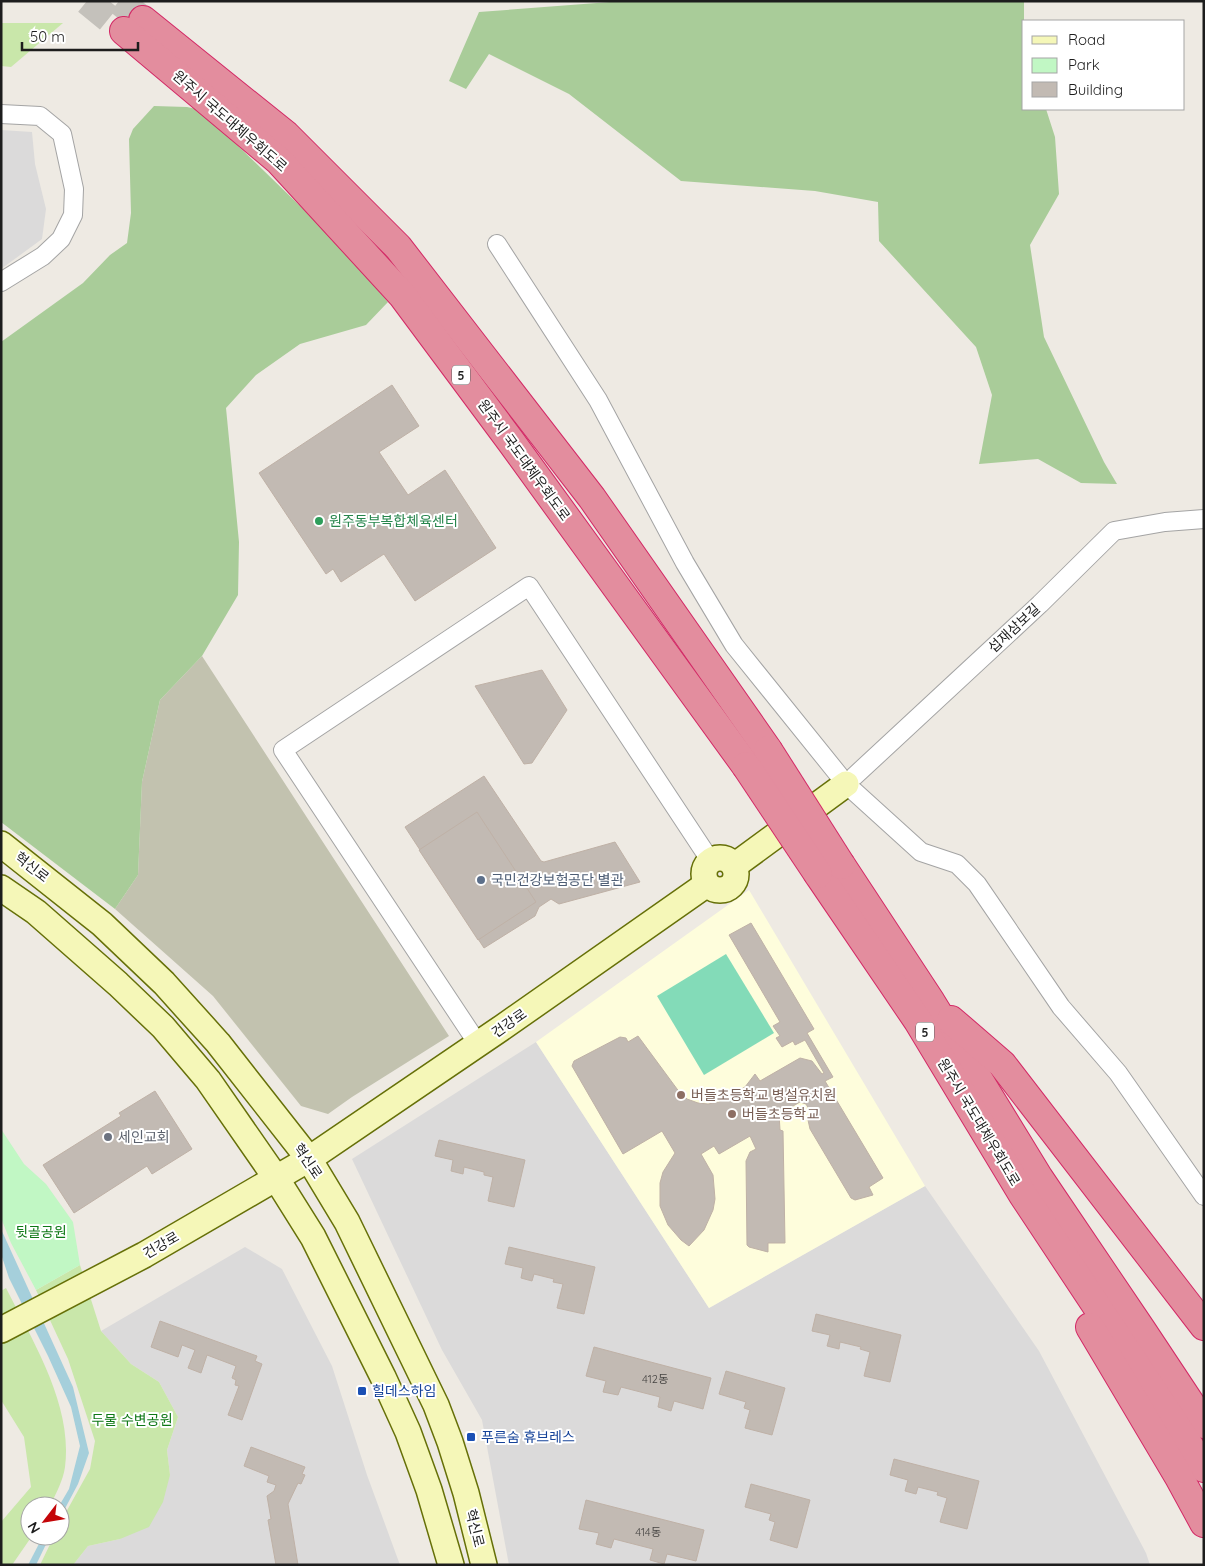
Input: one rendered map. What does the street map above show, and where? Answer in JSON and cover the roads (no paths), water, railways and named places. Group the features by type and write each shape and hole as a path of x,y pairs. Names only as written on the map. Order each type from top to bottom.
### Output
{"highway":[{"name":"원주시 국도대체우회도로","path":"829,870 768,750 592,498 398,247 286,135 134,26 279,161 402,295 512,443 746,766 829,870 924,1012 1031,1186"},
{"path":"924,1012 1002,1064 1204,1326"},
{"path":"924,1012 937,1073 1179,1477 1204,1522"},
{"name":"5","path":"1031,1186 1141,1329 1204,1424"},
{"name":"5","path":"1031,1186 1204,1468"}],"street":[{"path":"1,114 40,116 62,134 74,189 73,214 61,239 43,256 1,282"},
{"path":"497,244 598,400 685,563 734,645 846,784 921,852 957,864 977,884 1061,1007 1118,1072 1204,1196"},
{"name":"섭재삼보길","path":"846,784 1040,604 1114,531 1165,522 1204,519"},
{"path":"478,1044 283,750 529,586 717,870"},
{"name":"건강로","path":"1,1330 144,1256 309,1159 478,1044 717,870 846,784"},
{"name":"혁신로","path":"1,844 102,924 164,983 218,1043 309,1159 347,1222 436,1405 466,1493 484,1565"},
{"path":"1,888 36,912 163,1027 208,1080 276,1178 313,1237 383,1377 408,1432 429,1490 450,1565"}],"water":[{"path":"1,1229 73,1387 89,1453 78,1484 70,1499 70,1496 65,1496 69,1489 80,1446 71,1407 9,1278 1,1254"},
{"path":"38,1546 45,1546 36,1565 28,1565"}],"tunnel":[{"path":"87,1 124,31"},
{"path":"119,1 143,20"}],"place":[{"name":"원주동부복합체육센터","path":"319,521"},
{"name":"국민건강보험공단 별관","path":"481,880"},
{"name":"버들초등학교 병설유치원","path":"681,1095"},
{"name":"버들초등학교","path":"732,1114"},
{"name":"세인교회","path":"108,1137"},
{"name":"힐데스하임","path":"362,1391"},
{"name":"푸른숨 휴브레스","path":"471,1437"}],"park label":[{"name":"뒷골공원","path":"41,1232"},
{"name":"두물 수변공원","path":"132,1420"}]}
